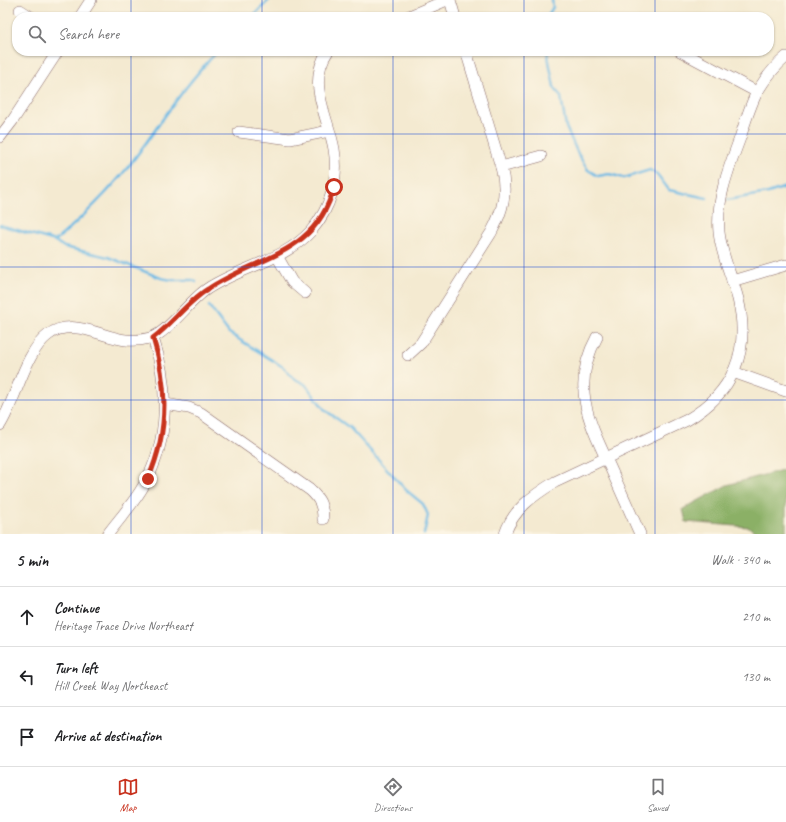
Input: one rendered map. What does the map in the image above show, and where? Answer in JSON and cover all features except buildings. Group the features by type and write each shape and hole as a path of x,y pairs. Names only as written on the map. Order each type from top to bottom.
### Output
{"street":[{"path":"83,12 91,0"},
{"path":"419,12 449,0 454,12"},
{"path":"0,137 14,120 55,56"},
{"path":"0,425 10,408 34,352 40,342 49,334 58,330 78,328 128,341 153,338 166,328 194,298 207,289 277,256 294,246 311,232 328,204 334,187 336,165 334,149 318,85 319,70 326,56"},
{"path":"408,355 421,343 498,222 504,203 505,192 501,167 468,56"},
{"path":"689,56 757,92"},
{"path":"505,534 516,513 535,495 555,482 676,426 700,413 719,395 733,372 740,353 742,330 738,299 721,242 719,208 730,165 757,92 773,70 786,57"},
{"path":"239,132 290,139 329,131"},
{"path":"501,167 542,156"},
{"path":"277,256 292,282 305,293"},
{"path":"732,281 786,265"},
{"path":"108,534 135,500 151,471 162,438 165,404 162,374 153,338"},
{"path":"597,338 588,354 584,392 588,418 640,534"},
{"path":"733,372 786,391"},
{"path":"165,404 189,408 201,413 310,490 319,498 323,509 323,519"}],"green space":[{"path":"786,469 786,534 757,534 749,527 686,522 683,509 727,485"}],"waterway":[{"path":"257,12 269,0"},
{"path":"550,12 553,7 552,0"},
{"path":"55,241 75,224 120,177 193,78 213,56"},
{"path":"548,56 554,87 561,97 566,127 578,154 588,170 598,176 609,174 624,178 650,170 657,174 669,190 707,198"},
{"path":"727,200 768,193 786,187"},
{"path":"0,225 55,241 64,247 108,257 161,278 172,280 193,280 196,282"},
{"path":"209,306 229,333 283,367 293,378 305,384 325,410 350,428 406,490 423,504 428,515 424,534"}],"route":[{"path":"148,479 162,438 165,404 162,374 153,338 172,323 194,298 207,289 277,256 303,239 311,232 321,218 334,187"}]}
